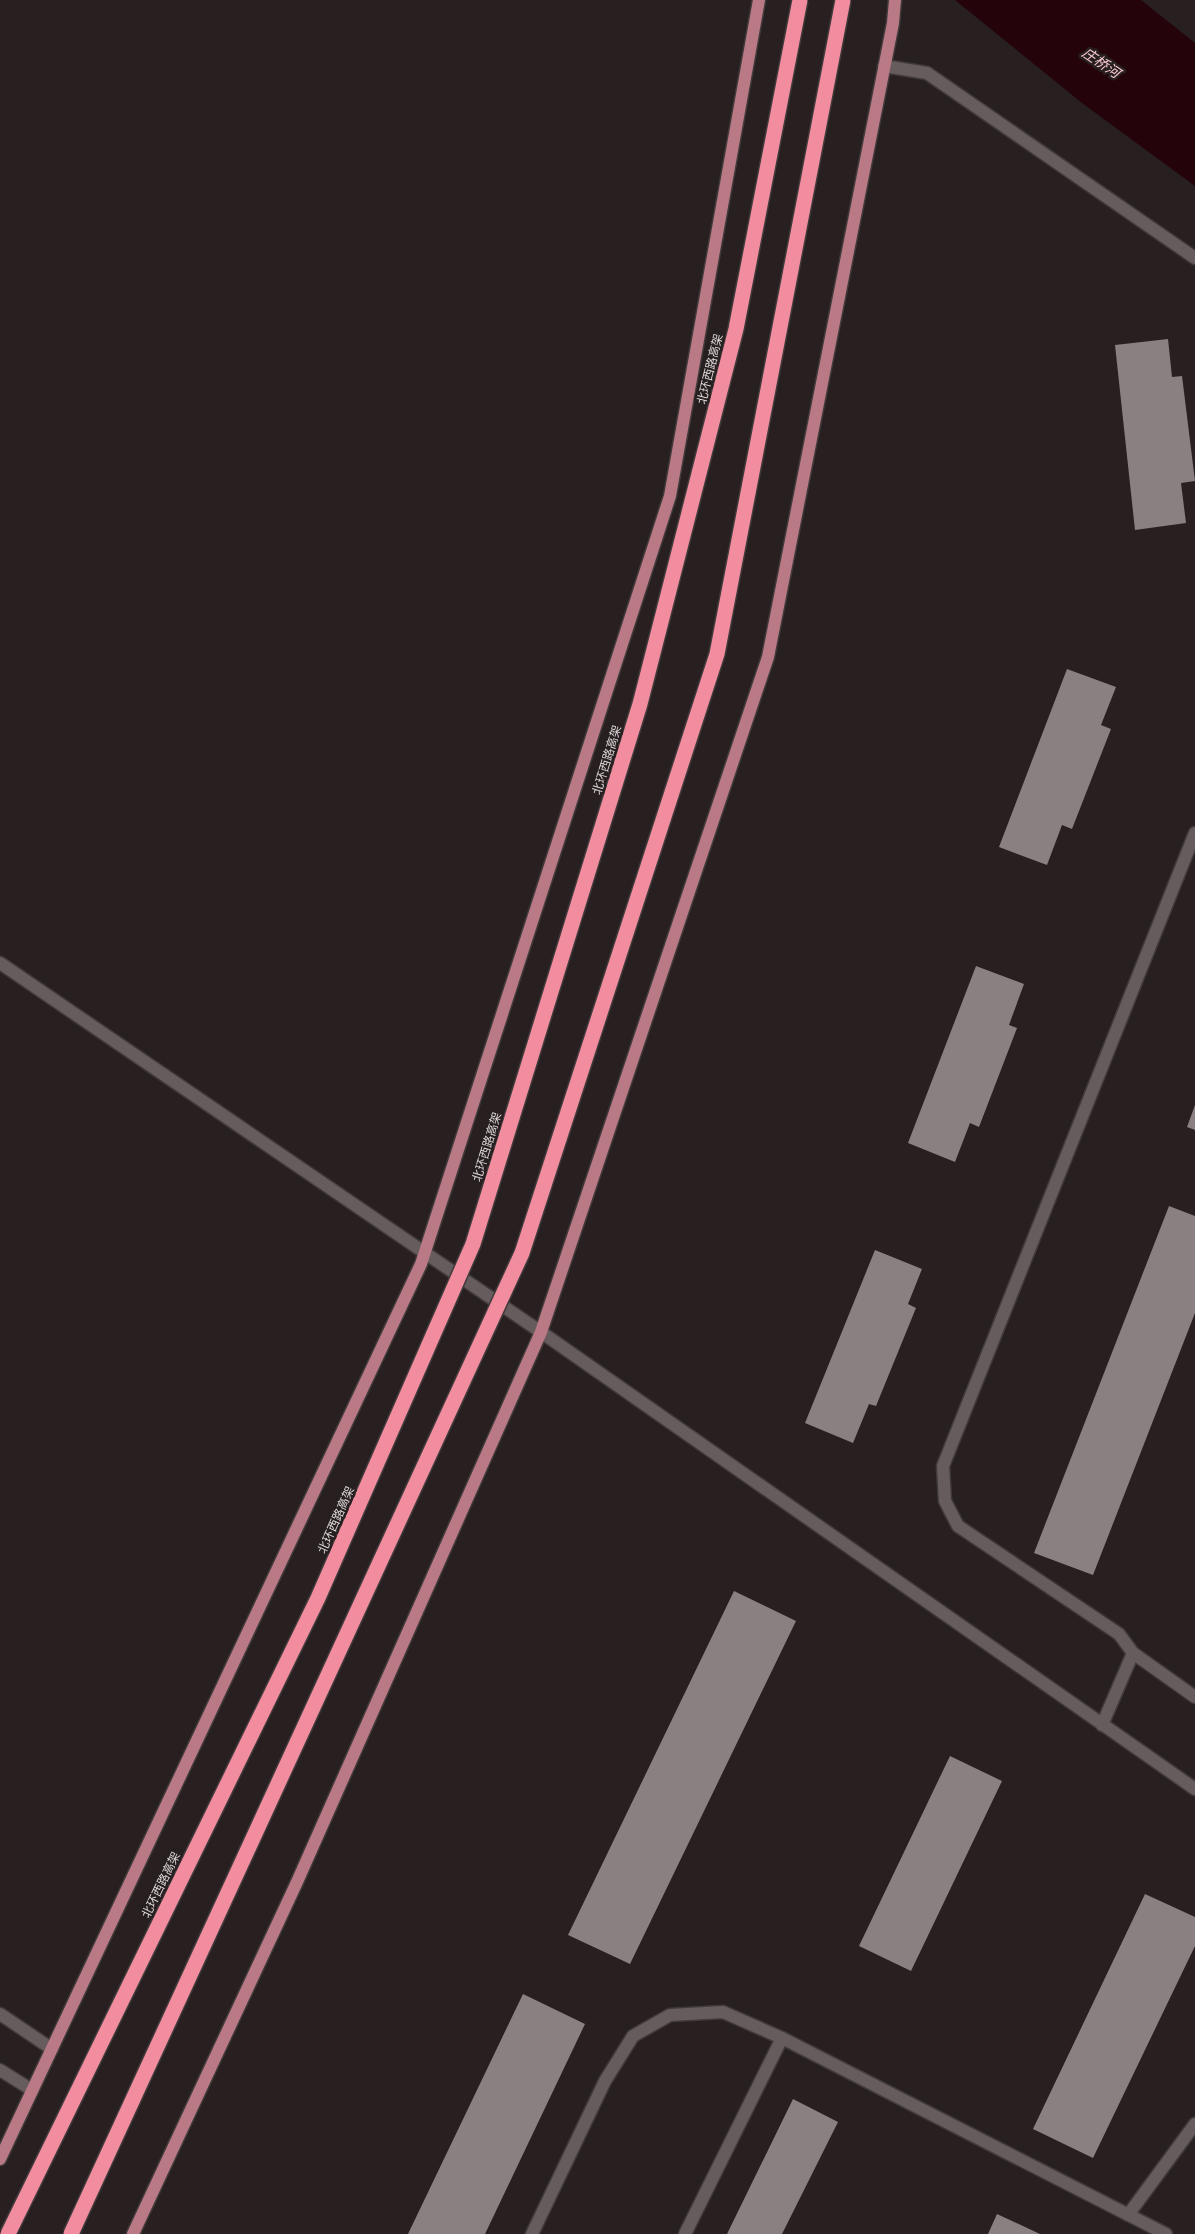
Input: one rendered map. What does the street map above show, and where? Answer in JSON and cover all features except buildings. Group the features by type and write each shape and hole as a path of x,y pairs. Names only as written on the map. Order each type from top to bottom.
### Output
{"highway":[{"name":"北环西路高架","path":"8,2234 318,1598 473,1244 640,704 736,329 800,0"},
{"path":"71,2234 522,1253 717,654 843,0"}],"main road":[{"path":"0,2159 425,1253 670,496 759,0"},
{"path":"133,2234 297,1882 541,1332 768,657 893,23 895,0"}],"street":[{"path":"884,66 927,73 1195,258"},
{"path":"1195,833 943,1466 944,1501 958,1526 1119,1634 1133,1653 1195,1697"},
{"path":"0,963 541,1332 1195,1789"},
{"path":"1102,1725 1133,1653"},
{"path":"532,2234 605,2081 633,2036 670,2015 724,2012 782,2038 1166,2234"},
{"path":"0,2014 52,2049"},
{"path":"685,2234 782,2038"},
{"path":"0,2070 32,2090"},
{"path":"1128,2215 1195,2124"}],"water":[{"name":"庄桥河","path":"955,0 1141,0 1195,43 1195,186 1082,103"}]}
